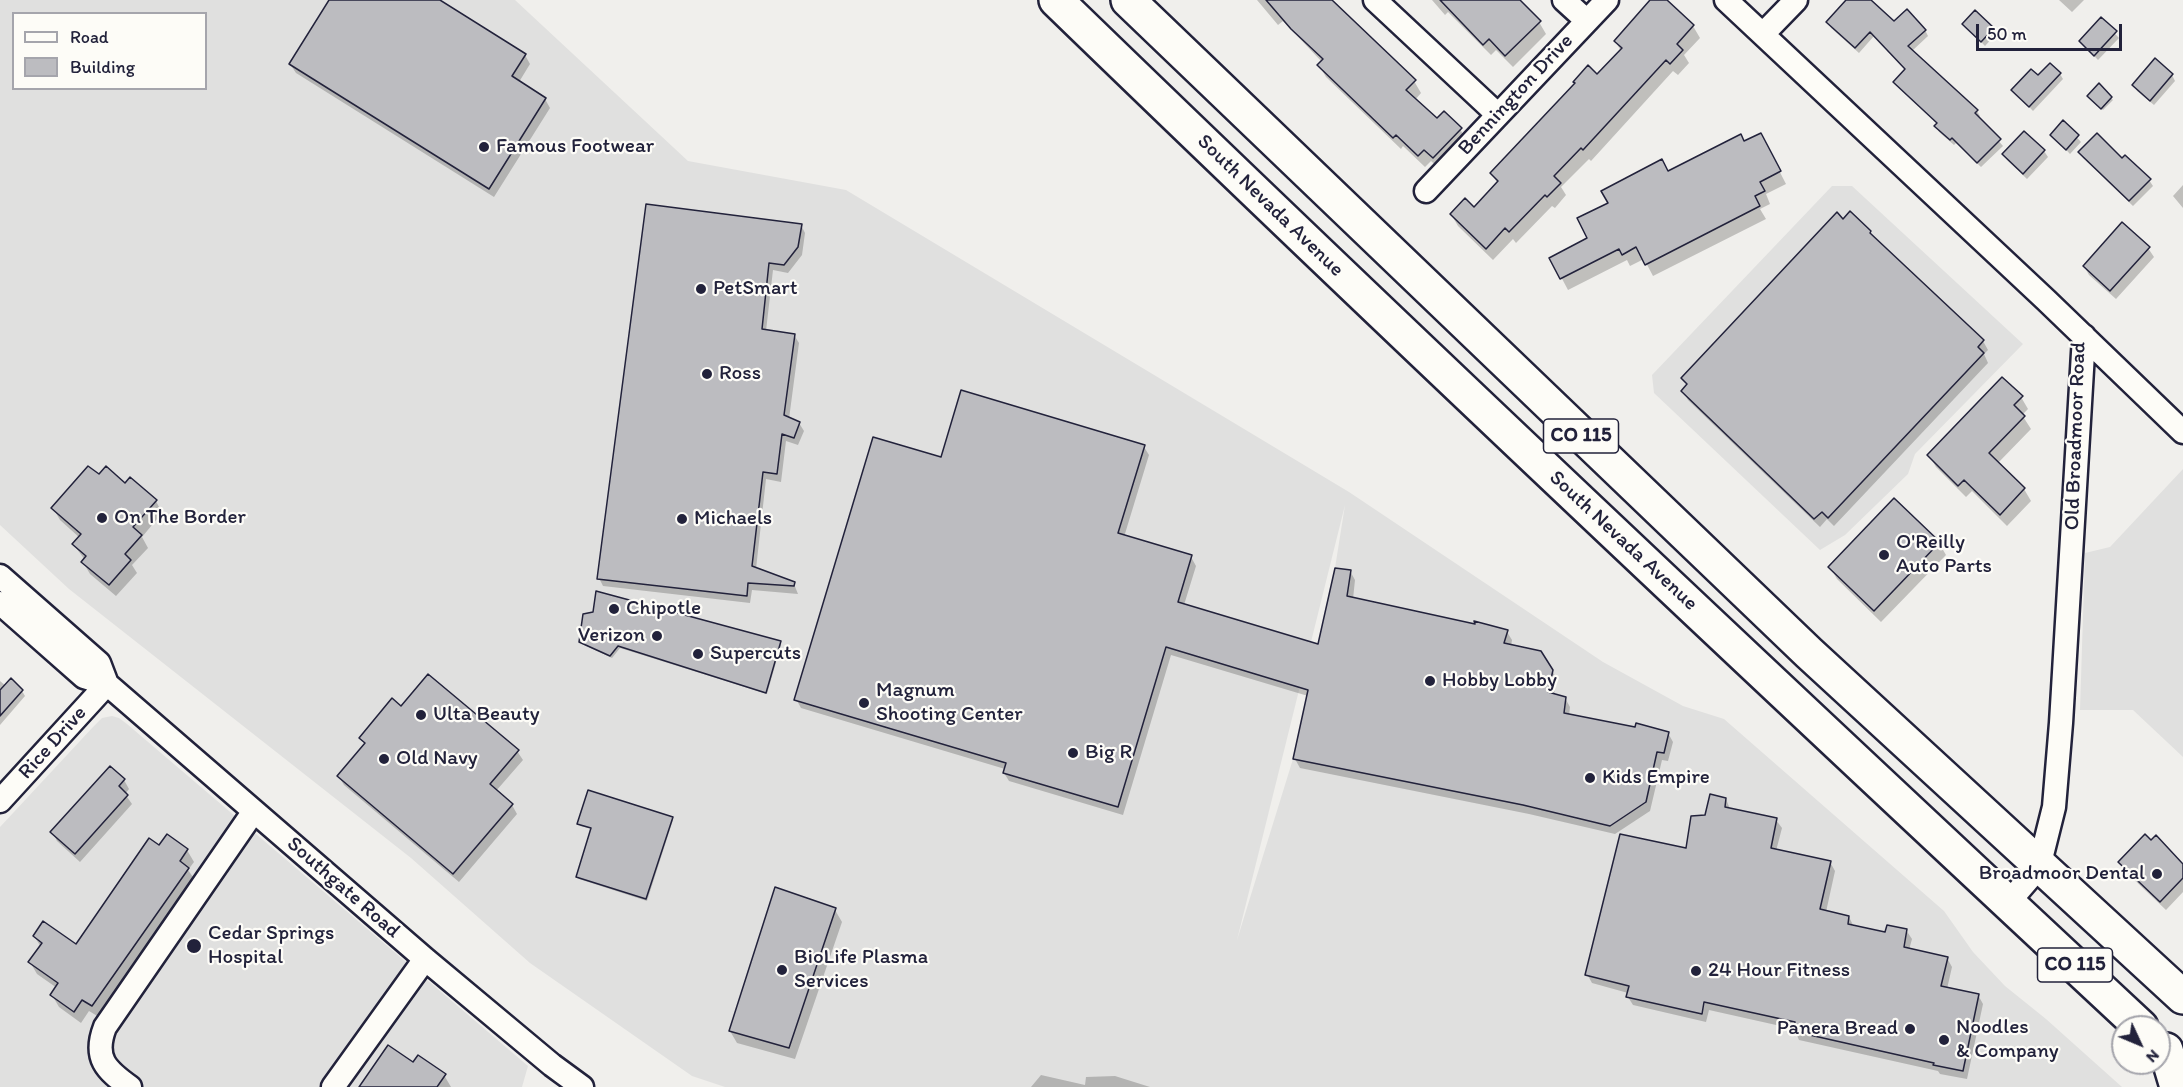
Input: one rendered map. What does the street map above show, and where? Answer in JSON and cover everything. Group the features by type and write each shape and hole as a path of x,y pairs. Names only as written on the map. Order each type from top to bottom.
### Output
{"highway":[{"name":"South Nevada Avenue","path":"1056,0 1239,177 2128,1015"},
{"name":"CO 115","path":"1128,0 1800,645 2039,867 2180,994"},
{"path":"2171,1062 2177,1087"}],"street":[{"path":"1375,0 1497,114"},
{"path":"1564,0 1587,21"},
{"name":"Bennington Drive","path":"1426,191 1606,0"},
{"name":"Old Broadmoor Road","path":"1726,0 2084,336 2054,807 2039,867 2008,903"},
{"path":"1763,34 1796,0"},
{"path":"2084,336 2183,432"},
{"name":"Southgate Road","path":"0,576 99,663 107,684"},
{"name":"Southgate Road","path":"0,603 84,677 107,684 425,959 552,1065 582,1087"},
{"name":"Rice Drive","path":"0,801 107,684"},
{"path":"130,1087 105,1066 100,1052 100,1040 105,1027 254,811"},
{"path":"333,1087 425,959"}],"shaded area":[{"path":"0,0 515,0 688,161 846,190 1349,492 1603,662 1683,706 1724,719 1944,911 1973,952 2005,986 2046,1019 2122,1087 725,1087 692,1076 530,963 411,858 69,589 0,525","holes":["1345,505 1335,568 1293,759 1237,940"]},
{"path":"1832,186 1852,186 2023,344 1915,454 1908,474 1845,535 1820,550 1654,393 1652,375"},
{"path":"2183,469 2183,757 2133,710 2080,710 2085,553 2110,547"},
{"name":"Cedar Springs Hospital","path":"112,716 127,724 528,1066 522,1087 0,1087 0,827 102,718"}],"building":[{"path":"329,0 440,0 526,54 512,76 546,98 489,189 289,64"},
{"path":"1266,0 1332,0 1416,80 1406,90 1437,118 1444,111 1462,128 1433,158 1424,150 1418,156 1396,135 1393,138 1317,65 1323,59 1291,29"},
{"path":"1440,0 1520,0 1541,21 1505,56 1489,39 1483,45"},
{"path":"1650,0 1667,0 1694,25 1677,44 1683,50 1670,64 1666,60 1583,150 1581,148 1554,176 1561,183 1547,197 1545,195 1509,232 1505,228 1486,249 1450,214 1465,198 1474,207 1498,181 1490,173 1575,83 1573,82 1588,65 1597,74 1622,48 1614,41"},
{"path":"1846,0 1871,0 1894,21 1907,9 1926,30 1908,46 1978,110 1975,113 2001,139 1977,163 1952,138 1950,140 1934,126 1937,123 1893,82 1905,69 1870,32 1855,48 1826,22"},
{"path":"1975,10 1994,28 1981,42 1962,24"},
{"path":"2101,17 2117,31 2094,56 2079,41"},
{"path":"2155,58 2173,74 2150,101 2132,85"},
{"path":"2050,63 2061,73 2029,107 2011,90 2031,69 2038,75"},
{"path":"2099,83 2112,97 2101,109 2087,96"},
{"path":"2063,120 2079,135 2066,150 2050,135"},
{"path":"2024,131 2045,150 2023,174 2002,154"},
{"path":"1761,133 1781,171 1760,182 1765,191 1755,196 1760,206 1645,265 1636,247 1622,255 1619,249 1560,279 1549,258 1587,238 1577,218 1608,203 1601,191 1662,159 1668,171 1741,134 1744,141"},
{"path":"2097,133 2122,158 2125,155 2151,179 2129,201 2078,152"},
{"path":"646,204 802,224 798,247 784,265 769,263 762,329 795,334 784,415 800,422 794,438 782,434 777,474 763,472 752,566 795,582 794,586 748,583 747,596 597,579"},
{"path":"1850,211 1871,231 1870,233 1984,340 1978,347 1984,353 1828,518 1822,512 1814,519 1681,391 1687,384 1681,378 1837,212 1843,219"},
{"path":"2122,222 2150,247 2110,291 2083,266"},
{"path":"2002,377 2023,396 2014,405 2025,416 1989,453 2025,488 2000,515 1964,480 1958,486 1927,455"},
{"path":"961,390 1145,445 1118,533 1192,555 1178,602 1318,644 1335,568 1351,570 1347,596 1508,630 1504,643 1541,651 1553,670 1548,692 1566,697 1564,713 1635,727 1636,723 1669,732 1664,753 1657,752 1646,802 1610,826 1523,805 1293,759 1308,690 1166,647 1118,807 1003,773 1006,763 794,700 873,437 941,457"},
{"name":"On The Border","path":"88,466 99,474 106,466 125,483 130,477 157,500 133,527 142,535 125,554 131,560 109,585 81,562 86,556 72,544 81,534 51,508"},
{"name":"O'Reilly Auto Parts","path":"1894,498 1940,542 1874,611 1828,567"},
{"path":"596,591 781,641 766,693 618,646 610,656 579,642 583,614 593,612"},
{"path":"428,674 519,750 490,784 513,804 453,874 337,776 365,743 359,738 392,698 401,706"},
{"path":"11,678 23,690 0,716 0,690"},
{"path":"110,766 125,779 119,786 128,795 75,854 50,832"},
{"path":"588,790 673,817 646,899 576,877 591,828 577,824"},
{"path":"1710,794 1726,798 1725,807 1777,818 1771,848 1831,861 1820,909 1849,916 1848,924 1885,932 1887,925 1907,929 1904,947 1948,957 1941,986 1979,994 1963,1071 1792,1031 1795,1022 1704,1002 1702,1014 1626,997 1629,986 1585,975 1620,834 1686,848 1691,816 1705,815"},
{"path":"167,834 188,849 180,861 189,868 92,1006 82,1000 74,1012 50,995 58,983 28,962 42,943 33,936 43,921 76,944 149,838 159,845"},
{"name":"Broadmoor Dental","path":"2145,834 2151,840 2156,835 2183,864 2183,878 2160,902 2118,862"},
{"name":"BioLife Plasma Services","path":"775,887 836,908 789,1048 729,1031"},
{"path":"388,1045 413,1062 418,1055 446,1074 437,1087 359,1087"}],"place":[{"name":"Famous Footwear","path":"484,147"},
{"name":"PetSmart","path":"701,289"},
{"name":"Ross","path":"707,374"},
{"name":"On The Border","path":"102,518"},
{"name":"Michaels","path":"682,519"},
{"name":"O'Reilly Auto Parts","path":"1884,555"},
{"name":"Chipotle","path":"614,609"},
{"name":"Verizon","path":"657,636"},
{"name":"Supercuts","path":"698,654"},
{"name":"Hobby Lobby","path":"1430,681"},
{"name":"Magnum Shooting Center","path":"864,703"},
{"name":"Ulta Beauty","path":"421,715"},
{"name":"Big R","path":"1073,753"},
{"name":"Old Navy","path":"384,759"},
{"name":"Kids Empire","path":"1590,778"},
{"name":"Broadmoor Dental","path":"2157,874"},
{"name":"Cedar Springs Hospital","path":"194,946"},
{"name":"BioLife Plasma Services","path":"782,970"},
{"name":"24 Hour Fitness","path":"1696,971"},
{"name":"Panera Bread","path":"1910,1029"},
{"name":"Noodles & Company","path":"1944,1040"}]}
